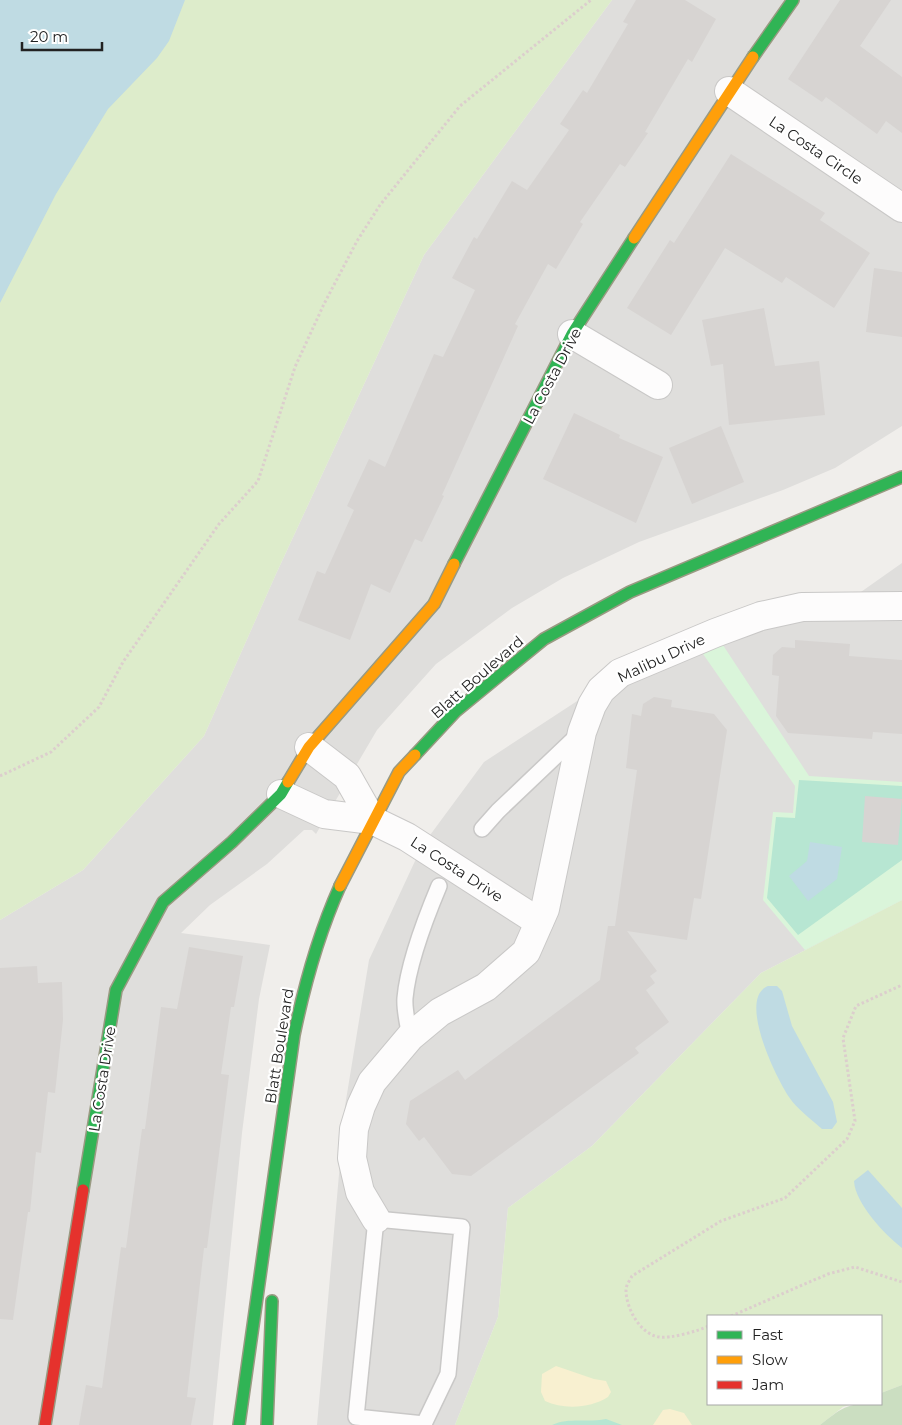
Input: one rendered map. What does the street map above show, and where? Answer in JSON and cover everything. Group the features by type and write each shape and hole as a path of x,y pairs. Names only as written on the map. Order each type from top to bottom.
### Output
{"street":[{"name":"La Costa Drive","path":"45,1425 116,990 163,902 232,842 281,794 309,746 434,604 572,334 729,91 792,0"},
{"name":"La Costa Circle","path":"729,91 902,208"},
{"path":"572,334 658,385"},
{"name":"Blatt Boulevard","path":"239,1425 294,1034 307,973 325,919 372,820 400,772 456,711 544,639 630,592 890,484 902,477"},
{"name":"Malibu Drive","path":"376,1219 360,1192 352,1158 354,1129 361,1106 372,1082 410,1037 440,1012 486,987 526,952 539,922 552,878 582,732 592,705 601,690 620,673 694,641 761,616 802,607 899,603"},
{"path":"309,746 347,776 372,820"},
{"name":"La Costa Drive","path":"281,794 324,814 372,820 406,837 539,922"},
{"name":"Blatt Boulevard","path":"274,1264 278,1157"},
{"path":"267,1425 273,1294"}],"lane":[{"path":"482,829 498,811 582,732"},
{"path":"410,1037 405,1000 408,981 429,909 439,886"},
{"path":"376,1219 462,1227 448,1374 424,1424 356,1417 376,1219"}],"path":[{"path":"0,776 51,752 98,707 123,662 219,524 258,481 299,358 357,240 380,205 460,106 591,0"},
{"path":"707,1326 699,1330 660,1338 642,1328 628,1306 625,1288 632,1276 721,1221 785,1198 846,1139 855,1120 843,1038 856,1006 902,985"},
{"path":"733,1315 828,1274 855,1267 902,1282"}],"shaded area":[{"path":"612,0 902,0 902,426 835,468 783,490 639,542 563,578 512,608 436,664 377,730 316,834 312,830 304,830 267,864 210,905 181,933 270,945 259,999 242,1133 213,1425 0,1425 0,920 83,870 204,736 276,574 424,255"},
{"path":"902,563 902,900 761,973 592,1146 508,1208 498,1317 455,1425 317,1425 345,1106 369,960 422,846 484,762 620,673 841,606"}],"green space":[{"path":"0,0 612,0 424,255 276,574 204,736 83,870 0,920"},
{"path":"715,633 809,776 902,782 902,900 805,950 763,900 773,812 793,813 795,786 694,641"},
{"path":"799,780 902,786 902,860 798,935 767,898 776,817 795,818"},
{"path":"902,900 902,1385 882,1393 882,1315 707,1315 707,1405 849,1405 843,1407 820,1425 455,1425 498,1317 508,1208 592,1146 761,973"},
{"path":"902,1385 902,1425 820,1425 842,1409 853,1405 882,1405 882,1393"},
{"path":"606,1419 622,1425 552,1425 565,1421"}],"sand":[{"path":"556,1366 594,1379 606,1381 611,1392 608,1397 594,1404 569,1407 545,1401 541,1392 542,1374"},
{"path":"670,1409 684,1413 692,1425 653,1425 663,1410"}],"water":[{"path":"0,0 185,0 169,41 157,58 108,109 56,194 0,303"},
{"path":"810,842 842,847 837,879 808,901 789,876 807,861"},
{"path":"768,986 777,986 782,991 792,1026 833,1102 837,1122 832,1129 822,1129 792,1101 768,1057 762,1039 756,1006 759,993"},
{"path":"868,1170 902,1208 902,1248 872,1218 856,1190 854,1181"}],"building":[{"path":"636,0 685,0 716,19 692,62 688,59 645,132 648,133 625,167 620,164 580,222 583,224 556,269 548,264 515,324 518,326 422,542 415,539 390,593 371,584 350,640 298,620 317,571 325,574 354,510 347,506 369,459 385,467 434,354 443,357 475,290 452,278 474,237 477,239 512,181 527,190 569,130 560,124 583,90 587,93 628,24 623,22"},
{"path":"840,0 891,0 860,46 902,77 902,133 886,121 877,134 826,97 822,102 788,79"},
{"path":"731,154 825,213 820,220 870,253 834,308 786,277 782,283 725,248 671,335 627,308 670,240 674,243"},
{"path":"874,268 902,272 902,337 866,332"},
{"path":"764,308 775,366 819,361 825,415 729,425 723,364 711,366 702,320"},
{"path":"574,413 620,435 619,438 663,457 636,523 543,479"},
{"path":"721,426 744,482 692,504 669,448"},
{"path":"795,640 850,644 849,656 902,660 902,734 873,732 872,739 788,733 776,716 779,676 772,675 773,655 782,647 795,648"},
{"path":"654,697 672,700 671,707 714,714 727,730 701,899 694,898 687,940 627,931 657,971 650,976 655,983 646,990 669,1022 635,1048 639,1053 471,1176 452,1174 424,1137 419,1141 406,1124 410,1101 458,1070 465,1080 600,980 608,926 615,926 637,770 626,768 632,714 641,716 643,704"},
{"path":"865,796 902,799 898,845 862,842"},
{"path":"189,947 243,956 234,1007 231,1007 221,1074 229,1075 207,1248 204,1248 187,1397 196,1398 191,1425 79,1425 86,1385 102,1388 121,1247 126,1248 142,1129 145,1129 161,1007 177,1009"},
{"path":"37,966 38,983 62,982 63,1020 55,1093 48,1092 41,1153 36,1152 30,1212 28,1212 13,1320 0,1319 0,968"}],"traffic: fast":[{"path":"753,57 793,0"},
{"path":"454,564 572,334 634,238"},
{"path":"415,755 456,711 544,639 630,592 902,477"},
{"path":"83,1190 116,990 163,902 232,842 281,794 288,782"},
{"path":"239,1425 294,1035 313,959 325,922 340,886"},
{"path":"267,1425 272,1301"}],"traffic: slow":[{"path":"634,238 753,57"},
{"path":"288,782 309,747 434,604 454,564"},
{"path":"340,886 399,772 415,755"}],"traffic: jam":[{"path":"45,1425 83,1190"}]}
